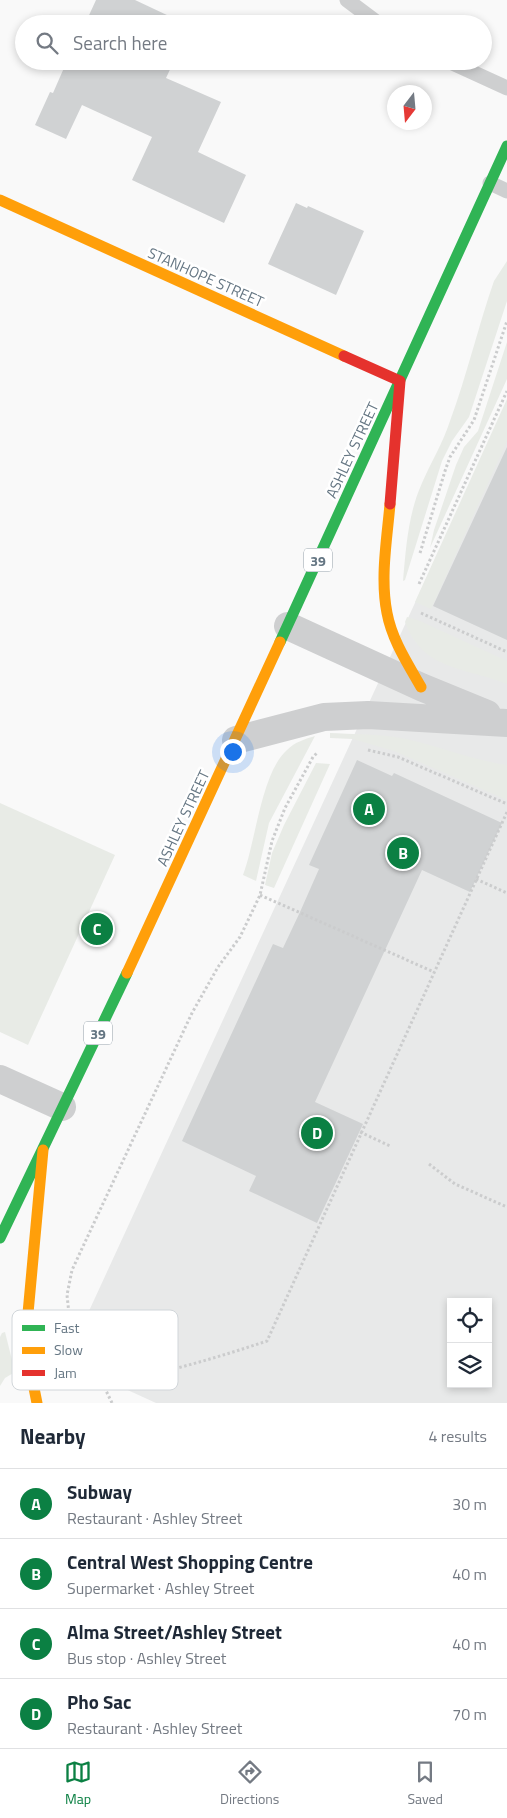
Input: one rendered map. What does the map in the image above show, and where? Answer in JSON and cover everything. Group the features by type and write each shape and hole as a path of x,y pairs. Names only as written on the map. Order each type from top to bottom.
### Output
{"main road":[{"name":"ASHLEY STREET","path":"0,1238 134,959 236,740 507,146"},
{"name":"STANHOPE STREET","path":"0,200 400,381"},
{"name":"ASHLEY STREET","path":"400,381 384,575 387,613 399,648 421,687"},
{"path":"28,1310 44,1144"},
{"path":"35,1390 38,1403"}],"street":[{"path":"288,626 421,687 507,722"},
{"path":"236,740 324,717 368,715 507,722"},
{"path":"0,1079 62,1107"}],"lane":[{"path":"347,0 367,15"},
{"path":"468,70 507,88"},
{"path":"490,183 507,191"}],"path":[{"path":"420,554 450,457 474,420 507,320"},
{"path":"416,589 507,391"},
{"path":"417,611 507,652"},
{"path":"69,1310 67,1295 72,1270 192,1013 218,967 240,937 260,895 272,841 285,808 313,758 324,748"},
{"path":"360,748 398,757 507,804"},
{"path":"178,1367 267,1341 360,1132 507,812"},
{"path":"476,879 507,893"},
{"path":"260,895 434,972"},
{"path":"360,1132 390,1146"},
{"path":"429,1164 455,1184 507,1207"},
{"path":"105,1390 112,1403"}],"shaded area":[{"path":"507,261 507,301 469,417 452,441 442,461 405,580 403,581 408,531 417,495 447,429 494,281"},
{"path":"507,342 507,379 430,548 434,530 456,465 464,447 478,431"},
{"path":"507,399 507,441 431,609 415,602"},
{"path":"507,403 507,1403 156,1403 128,1390 178,1390 178,1310 89,1310"},
{"path":"407,617 420,621 507,661 507,684 461,670 434,659 413,638 405,622"},
{"path":"330,733 395,737 507,765 507,800 394,751 353,739 330,738"},
{"path":"315,736 269,823 256,881 243,875 260,808 271,774 278,761 290,747"},
{"path":"316,763 330,764 274,888 265,885 272,853 284,825"},
{"path":"0,803 115,855 28,1045 0,1032"},
{"path":"5,1332 12,1360 12,1374 5,1378 0,1386 0,1337"}],"building":[{"path":"96,0 135,0 167,15 89,15"},
{"path":"63,70 170,70 166,78 221,102 198,152 246,175 224,223 132,180 152,137 82,105 66,139 35,125 50,92 53,93"},
{"path":"296,203 307,208 308,206 364,231 336,295 268,264"},
{"path":"507,447 507,640 433,606"},
{"path":"357,760 392,776 394,773 502,823 470,892 422,870 315,1102 363,1124 317,1223 249,1191 256,1176 182,1141 273,944 283,948 300,912 319,869 309,865"}],"traffic: fast":[{"path":"280,642 507,146"},
{"path":"0,1238 127,973"}],"traffic: slow":[{"path":"0,200 344,356"},
{"path":"390,504 384,572 387,613 397,642 421,687"},
{"path":"127,973 280,642"},
{"path":"28,1310 43,1150"},
{"path":"34,1390 37,1403"}],"traffic: jam":[{"path":"344,356 400,381 390,504"}],"place":[{"name":"Subway","path":"369,809"},
{"name":"Central West Shopping Centre","path":"403,853"},
{"name":"Alma Street/Ashley Street","path":"97,929"},
{"name":"Pho Sac","path":"317,1133"}]}
